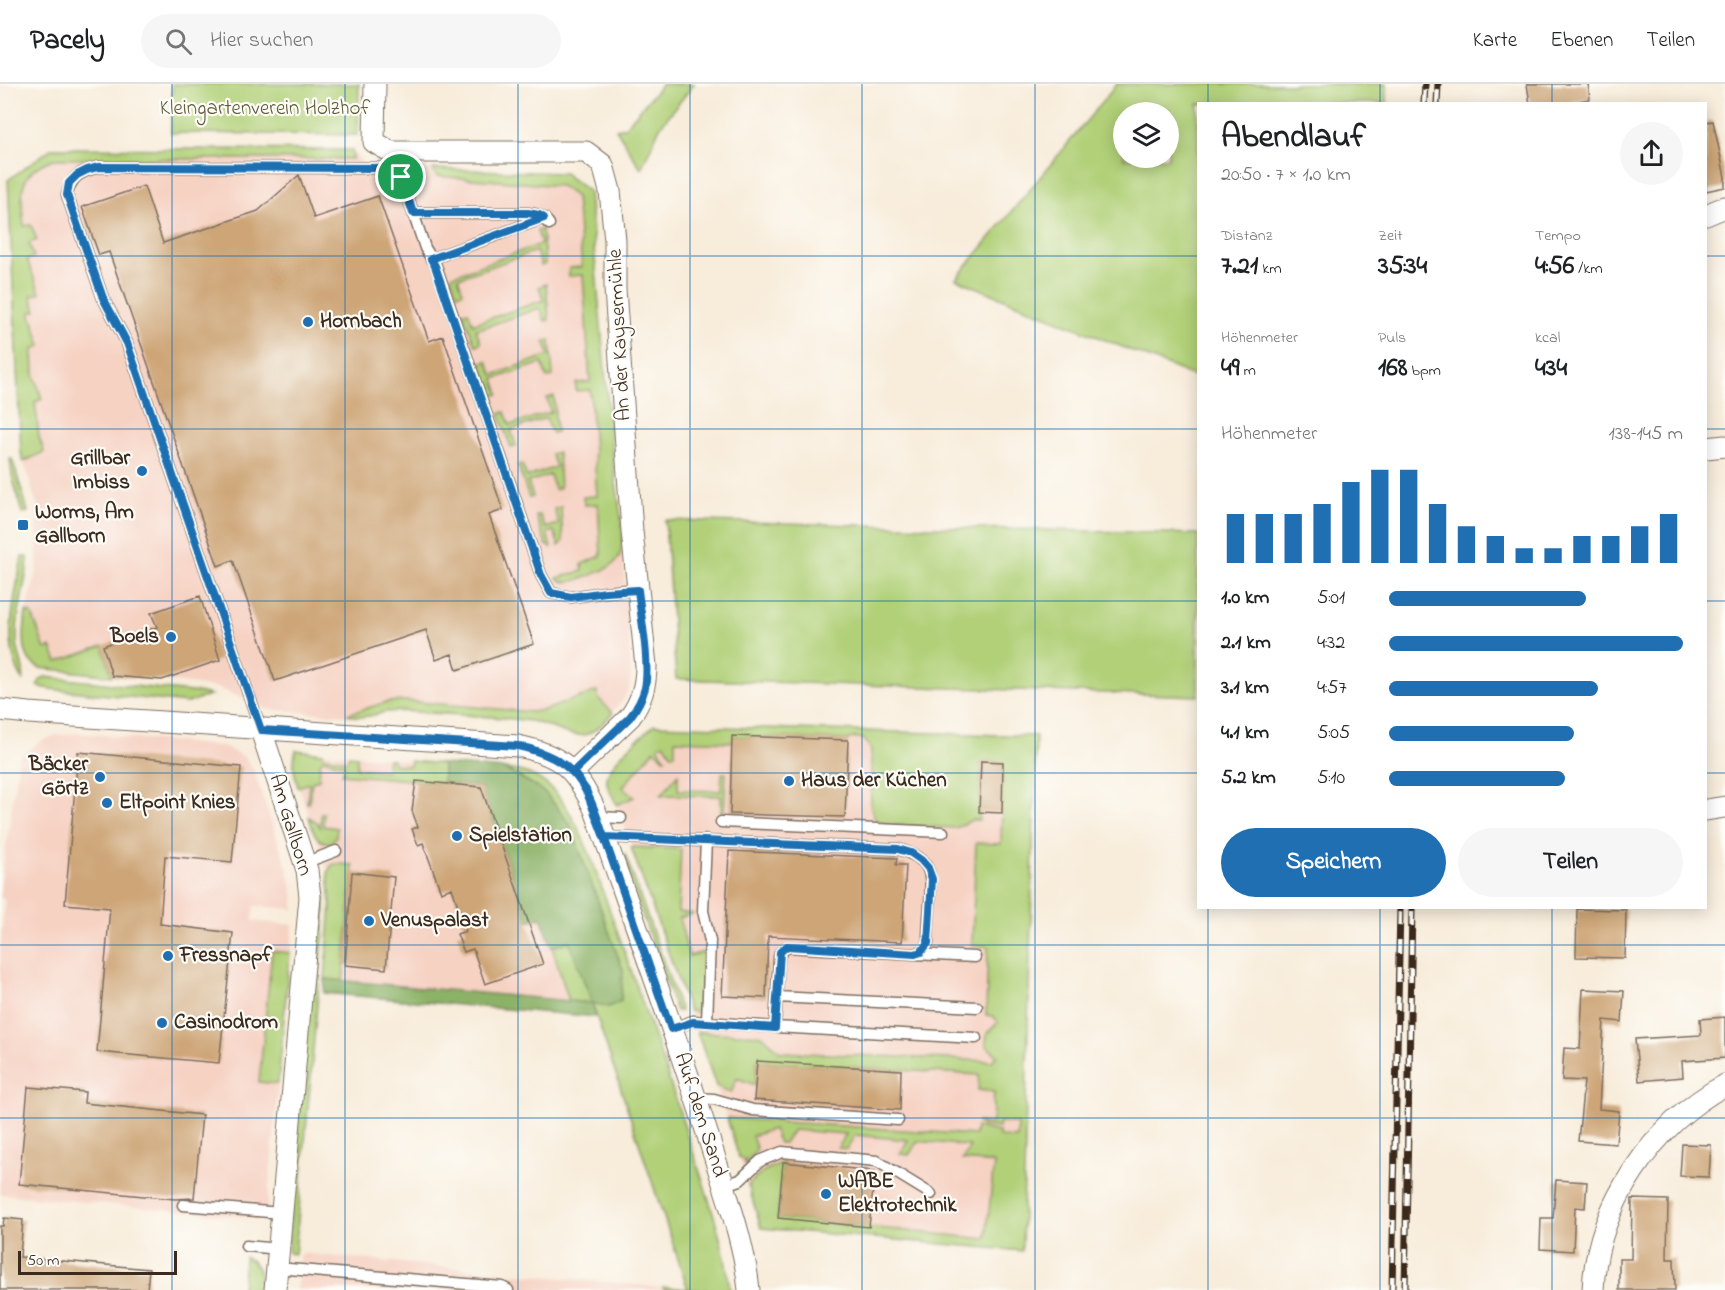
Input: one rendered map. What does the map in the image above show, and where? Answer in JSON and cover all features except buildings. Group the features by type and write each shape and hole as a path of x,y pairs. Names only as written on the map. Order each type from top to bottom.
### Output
{"street":[{"name":"An der Kaysermühle","path":"375,84 374,142 391,152 586,152 603,165 610,191 615,240 617,312 631,520 646,666 645,689 637,709 573,772"},
{"path":"1707,215 1725,207"},
{"path":"1707,448 1725,446"},
{"path":"0,710 261,730"},
{"name":"Auf dem Sand","path":"261,730 518,746 549,754 573,772 586,790 601,827 695,1098 745,1262 749,1290"},
{"name":"Am Gallborn","path":"261,730 304,864 310,897 275,1290"},
{"path":"1707,810 1725,807"},
{"path":"1593,1290 1604,1228 1617,1198 1642,1157 1682,1115 1725,1085"}],"lane":[{"path":"261,730 127,343 103,298 67,195 69,183 77,175 87,170 98,167 383,168 397,172 401,177 425,248 435,266 541,575 551,593 571,597 638,590"},
{"path":"413,213 528,213 539,215 547,221 431,259"},
{"path":"601,827 621,818"},
{"path":"721,822 943,832"},
{"path":"601,827 706,840 898,849 911,853 928,868 932,879 928,943 921,952 915,954"},
{"path":"706,840 703,911 710,941 707,1022"},
{"path":"304,864 336,851"},
{"path":"775,1028 780,952 787,946 975,957"},
{"path":"777,997 977,1007"},
{"path":"671,1029 693,1022 707,1022 775,1028 976,1038"},
{"path":"695,1098 714,1099 753,1110 898,1120"},
{"path":"723,1186 740,1180 760,1161 782,1152 877,1161 931,1194"},
{"path":"183,1205 282,1213"},
{"path":"246,1246 278,1258 502,1287 508,1290"}],"shaded area":[{"name":"Hornbach","path":"52,148 352,150 363,164 433,169 564,173 589,192 614,473 622,530 631,675 624,699 592,733 576,735 531,721 405,711 367,717 266,709 218,688 162,680 220,660 200,596 152,613 157,627 103,646 112,676 40,669 29,662 26,653 25,628 26,612 37,570 37,505 21,453 8,180"},
{"path":"654,725 1036,736 1022,1251 761,1228 728,1121 617,805 606,782 614,764"},
{"path":"78,733 222,746 244,757 257,780 288,870 294,897 294,909 254,906 253,921 293,925 266,1219 0,1194 0,949 5,899 0,897 0,888 19,757 41,741 53,736"},
{"path":"296,750 504,769 592,1003 325,979 331,905 330,886 328,872 295,775"},
{"path":"300,1253 688,1290 297,1290"}],"green space":[{"name":"Kleingartenverein Holzhof","path":"172,84 359,84 358,135 171,133"},
{"path":"662,84 694,84 660,127 641,169 616,129 625,127"},
{"path":"1117,84 1387,84 1387,102 1197,102 1197,378 956,279"},
{"path":"52,148 352,150 353,159 54,159 33,170 24,185 22,203 24,226 31,225 37,240 29,243 34,257 27,260 40,293 31,296 36,311 30,312 41,346 33,349 34,375 42,399 35,402 39,437 44,452 23,462 8,180"},
{"path":"433,169 564,173 589,192 622,542 619,557 612,565 579,580 563,582 557,578 583,571 582,564 601,556 598,504 584,505 583,497 597,496 590,390 576,391 576,383 590,382 583,275 569,276 569,268 582,267 576,197 561,186 436,176"},
{"path":"542,229 545,264 541,266 536,251 458,278 463,292 457,294 451,276 541,244 537,231"},
{"path":"546,284 549,320 545,321 540,308 476,330 481,343 475,345 463,312 468,311 473,324 544,300 539,287"},
{"path":"550,340 553,376 547,378 542,363 494,379 499,394 493,396 481,363 487,361 493,375 549,355 544,341"},
{"path":"554,396 556,432 552,433 546,418 511,430 516,446 511,447 499,414 505,412 510,425 551,412 547,398"},
{"path":"558,452 560,488 555,490 550,475 528,482 533,497 529,498 518,465 522,464 527,477 556,467 551,454"},
{"path":"10,459 12,459 28,512 22,513"},
{"path":"561,507 563,542 559,546 554,531 547,533 551,548 546,545 536,516 540,515 545,528 559,524 554,509"},
{"path":"665,520 1197,534 1197,696 676,679"},
{"path":"22,557 28,557 17,632 23,680 16,666 11,636"},
{"path":"26,612 32,614 45,649 51,647 57,662 103,646 112,676 40,668 33,664 24,644"},
{"path":"45,677 211,695 188,703 37,686"},
{"path":"597,691 598,698 613,713 596,729 584,735 570,734 530,721 499,717 405,711 362,717 348,714 387,702 406,701 532,712 548,709"},
{"path":"654,725 1036,736 1022,1251 761,1228 748,1185 764,1171 783,1162 778,1218 986,1239 994,1163 962,1160 970,1146 918,1141 909,1155 900,1154 908,1140 855,1135 847,1149 838,1148 846,1134 793,1130 784,1143 779,1143 773,1129 752,1136 757,1150 745,1163 743,1158 739,1158 727,1118 975,1135 976,1127 999,1132 999,1137 1017,1138 1018,1124 1000,1122 999,1128 976,1122 992,1123 994,1092 978,1090 979,1075 757,1061 755,1085 737,1078 731,1093 716,1086 697,1032 762,1035 781,1052 992,1061 997,1056 986,1045 987,1033 998,1022 993,1016 986,1015 988,946 972,946 976,843 1001,844 1003,762 981,761 979,820 972,820 956,828 887,825 875,819 871,808 871,749 864,740 859,738 848,740 733,736 732,742 675,740 675,754 672,755 664,743 658,747 666,759 654,750 623,787 634,797 617,805 607,783 607,776 624,752"},
{"path":"296,750 323,753 323,756 347,761 349,755 357,756 357,768 386,771 388,759 393,759 393,764 410,766 411,761 443,764 443,783 342,774 345,765 323,759 320,763 319,779 312,782 309,803 307,803 309,783 298,787 295,778"},
{"path":"443,764 504,769 546,794 570,824 623,970 621,1001 609,1007 592,1003 569,941 552,947 541,917 528,921 481,787 443,783"},
{"path":"504,769 522,772 549,786 568,810 590,855 706,1190 723,1250 730,1290 664,1290 663,1287 688,1289 592,1003 569,1001 552,947 569,941 570,824 546,794"},
{"path":"722,773 726,773 724,813 721,813 721,796 661,795 678,774 678,790 721,791"},
{"path":"321,813 324,813 323,826 337,828 336,837 330,843 317,838 309,817 320,827"},
{"path":"631,847 681,849 678,912 694,914 679,918 689,956 704,952 701,1012 689,1011"},
{"path":"625,854 681,1011 676,1011 622,857"},
{"path":"332,865 353,865 343,981 325,979 331,905 328,872"},
{"path":"322,875 325,915 295,1254 288,1253 317,876"},
{"path":"272,951 290,953 278,1084 259,1082"},
{"path":"325,979 592,1003 596,1017 324,993"},
{"path":"245,1257 257,1266 260,1290 242,1290"}],"railway":[{"path":"1424,102 1425,84"},
{"path":"1437,102 1438,84"},
{"path":"1392,1290 1400,909"},
{"path":"1405,1290 1412,909"}],"place":[{"name":"Hornbach","path":"308,322"},
{"name":"Grillbar Imbiss","path":"142,471"},
{"name":"Worms, Am Gallborn","path":"23,525"},
{"name":"Boels","path":"171,637"},
{"name":"Bäcker Görtz","path":"100,777"},
{"name":"Haus der Küchen","path":"789,781"},
{"name":"Eltpoint Knies","path":"107,803"},
{"name":"Spielstation","path":"457,836"},
{"name":"Venuspalast","path":"369,921"},
{"name":"Fressnapf","path":"168,956"},
{"name":"Casinodrom","path":"162,1023"},
{"name":"WABE Elektrotechnik","path":"826,1194"}],"route":[{"path":"401,177 397,172 383,168 98,167 77,175 69,183 67,195 103,298 127,343 261,730 518,746 557,758 573,772 586,790 671,1029 693,1022 775,1028 780,952 787,946 915,954 921,952 928,943 932,879 928,868 911,853 898,849 604,837 586,790 573,772 637,709 645,689 646,666 638,590 571,597 551,593 541,575 431,259 544,218 528,213 413,213 401,177"}]}
